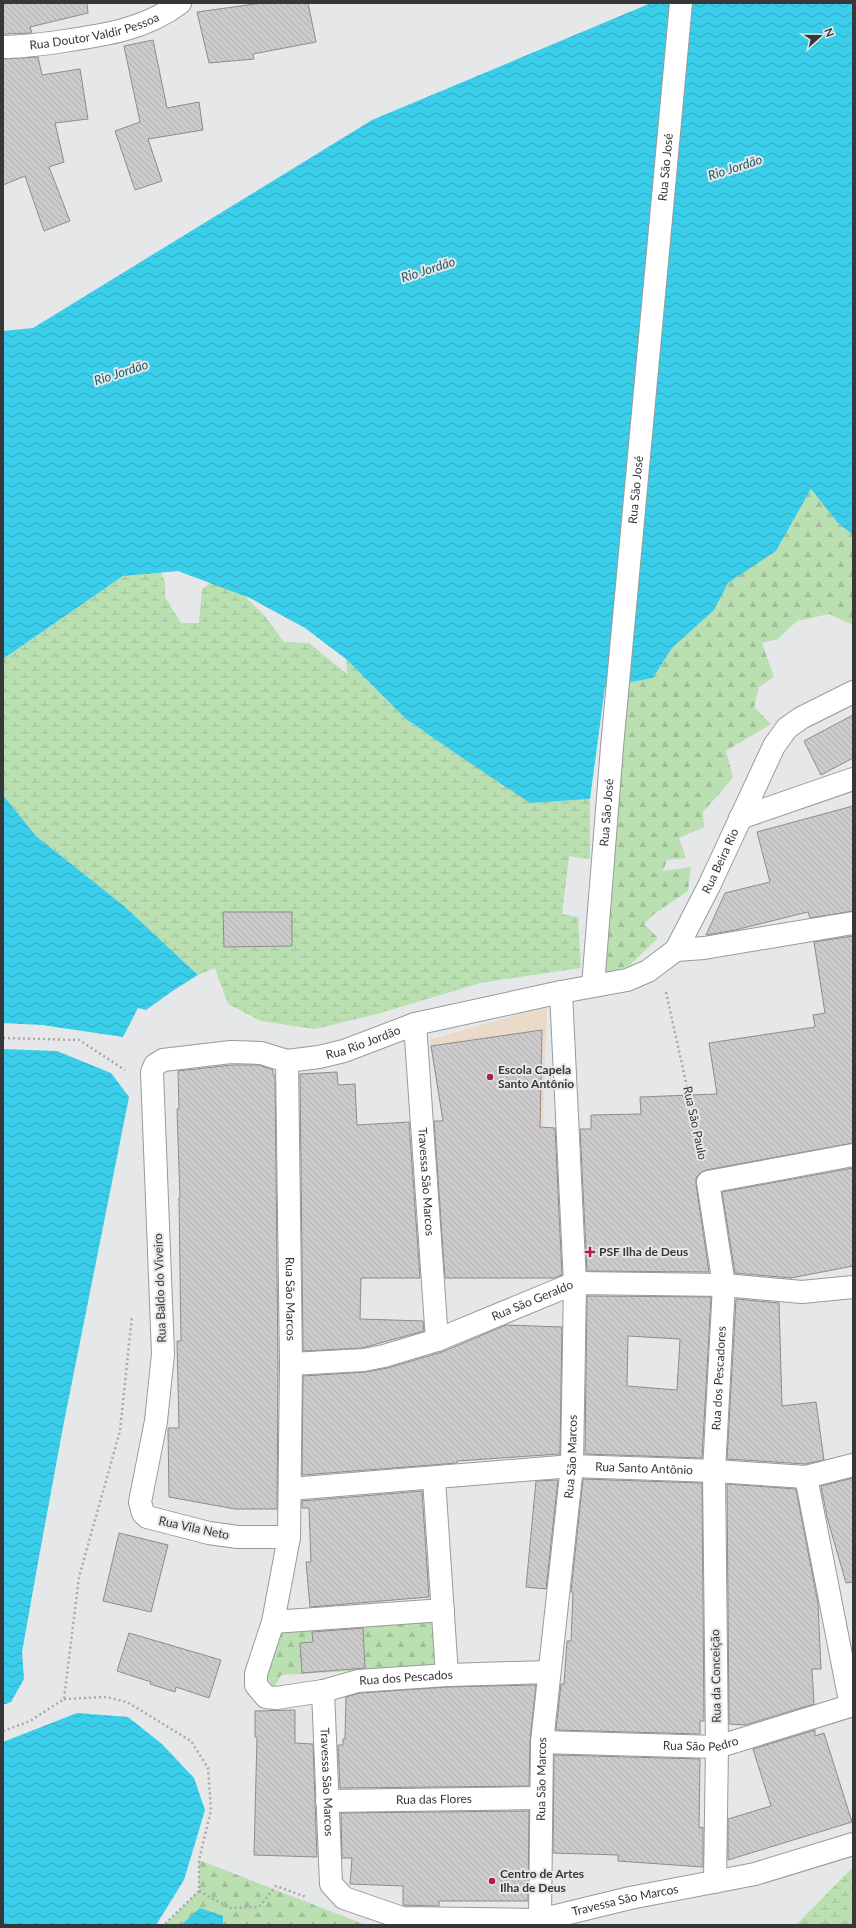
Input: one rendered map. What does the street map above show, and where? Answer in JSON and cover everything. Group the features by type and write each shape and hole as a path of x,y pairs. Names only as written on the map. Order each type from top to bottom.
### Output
{"street":[{"name":"Rua Doutor Valdir Pessoa","path":"3,47 23,47 110,34 145,24 180,3"},
{"name":"Rua São José","path":"593,981 613,732 681,3"},
{"name":"Rua Beira Rio","path":"561,992 593,981 627,980 648,971 668,956 709,886 774,746 787,728 801,718 853,692"},
{"path":"740,818 853,779"},
{"path":"668,956 704,948 853,923"},
{"name":"Rua Rio Jordão","path":"163,1060 231,1052 261,1053 287,1061 320,1057 344,1051 415,1024 561,992"},
{"name":"Rua São Marcos","path":"540,1920 542,1742 548,1672 572,1466 575,1283 561,992"},
{"name":"Travessa São Marcos","path":"415,1024 438,1340"},
{"name":"Rua Baldo do Viveiro","path":"147,1517 143,1513 140,1502 156,1421 163,1354 152,1072 155,1065 163,1060"},
{"name":"Rua São Marcos","path":"266,1697 256,1685 256,1674 273,1622 289,1537 291,1364 287,1061"},
{"path":"724,1285 708,1182 853,1154"},
{"name":"Rua São Geraldo","path":"291,1364 364,1360 438,1340 575,1283 724,1285 802,1292 853,1287"},
{"name":"Rua dos Pescadores","path":"714,1471 724,1285"},
{"name":"Rua Santo Antônio","path":"290,1489 572,1466 714,1471 806,1477 853,1465"},
{"name":"Rua da Conceição","path":"714,1471 717,1747 715,1882"},
{"path":"806,1477 852,1706"},
{"path":"434,1478 447,1675"},
{"name":"Rua Vila Neto","path":"147,1517 209,1533 238,1537 289,1537"},
{"path":"273,1622 443,1610"},
{"name":"Rua dos Pescados","path":"266,1697 276,1698 323,1691 358,1681 447,1675 548,1672"},
{"name":"Travessa São Marcos","path":"323,1691 330,1884 344,1898 402,1918 540,1920 630,1898 755,1874 853,1844"},
{"name":"Rua São Pedro","path":"542,1742 717,1747 852,1706"},
{"name":"Rua das Flores","path":"327,1801 541,1798"}],"path":[{"name":"Rua São Paulo","path":"668,956 708,1182"},
{"path":"3,1038 79,1040 130,1074"},
{"path":"64,1699 79,1577 120,1431 132,1313"},
{"path":"3,1731 30,1721 64,1699 106,1697 127,1702 191,1741 208,1768 211,1810 199,1860 199,1891 164,1925"},
{"path":"199,1891 230,1908 259,1907 276,1886 314,1900 330,1884"}],"shaded area":[{"name":"Escola Capela Santo Antônio","path":"547,1006 543,1127 441,1113 430,1040"}],"green space":[{"path":"811,489 838,523 853,535 853,625 829,614 797,621 778,639 762,643 774,677 759,687 754,707 771,724 726,751 733,778 703,812 704,827 679,838 686,858 667,860 663,871 691,867 688,891 654,914 644,924 658,938 630,965 600,977 625,683 653,678 672,648 714,610 728,583 776,551"},
{"path":"156,560 165,582 165,597 181,623 199,623 202,589 222,574 264,615 284,642 309,643 347,674 346,659 406,719 530,803 590,799 590,859 569,856 562,914 578,917 581,968 480,983 377,1014 315,1029 261,1021 228,1004 215,968 198,975 123,905 36,836 3,795 3,659 145,561"},
{"path":"431,1616 438,1672 368,1670 281,1675 274,1688 263,1672 275,1626"},
{"path":"199,1860 366,1925 164,1925 199,1891"},
{"path":"853,1867 853,1925 796,1925"}],"water":[{"name":"Rio Jordão","path":"651,3 853,3 853,535 838,523 811,489 776,551 728,583 714,610 672,648 653,678 605,687 590,799 530,803 406,719 346,659 305,628 250,598 178,571 123,576 3,659 3,331 33,328 372,120"},
{"path":"3,795 36,836 123,905 198,975 146,1010 138,1008 123,1037 42,1025 3,1023"},
{"path":"3,1049 57,1051 111,1073 129,1097 63,1427 39,1557 22,1652 24,1679 11,1702 3,1705"},
{"path":"77,1713 128,1717 162,1744 194,1778 205,1810 184,1880 156,1925 3,1925 3,1742"},
{"path":"200,1908 223,1916 223,1925 181,1925"}],"building":[{"path":"3,3 87,3 88,13 30,27 32,33 3,34"},
{"path":"262,3 308,3 316,42 253,54 254,59 209,63 197,12"},
{"path":"153,40 167,108 199,102 203,130 148,139 162,181 135,190 115,131 140,122 124,46"},
{"path":"38,57 42,75 80,69 88,119 55,123 64,162 49,167 70,221 44,231 25,176 3,185 3,59"},
{"path":"853,715 853,758 821,775 804,741"},
{"path":"853,806 853,911 810,918 808,912 735,930 706,935 725,893 770,882 757,832"},
{"path":"223,912 292,912 292,946 224,947"},
{"path":"853,936 853,1143 706,1170 700,1173 696,1178 696,1184 709,1272 587,1271 580,1129 591,1129 591,1115 641,1114 640,1097 717,1094 709,1043 815,1027 813,1015 825,1013 814,942"},
{"path":"542,1030 540,1127 555,1128 562,1275 554,1278 445,1278 434,1121 443,1121 431,1046"},
{"path":"232,1065 259,1065 273,1070 273,1075 275,1075 278,1364 277,1509 235,1509 169,1497 168,1428 179,1428 177,1341 181,1341 180,1198 177,1109 179,1109 178,1071"},
{"path":"337,1072 338,1085 355,1084 357,1125 409,1122 420,1278 361,1278 360,1319 423,1321 424,1331 362,1348 303,1351 300,1074"},
{"path":"853,1168 853,1266 791,1278 735,1273 722,1192"},
{"path":"587,1296 711,1297 702,1458 585,1454","holes":["628,1336 680,1339 677,1390 627,1386"]},
{"path":"736,1299 779,1303 782,1406 816,1402 824,1460 805,1464 727,1459"},
{"path":"506,1325 562,1327 560,1454 457,1461 457,1463 302,1475 303,1376 365,1372 388,1368 442,1352"},
{"path":"853,1478 853,1582 846,1583 827,1517 821,1486"},
{"path":"583,1479 702,1483 704,1721 700,1721 700,1734 556,1730 561,1684 564,1684 567,1641 571,1641 573,1592 571,1592"},
{"path":"558,1480 546,1589 526,1587 536,1481"},
{"path":"727,1484 796,1489 818,1604 821,1669 812,1669 814,1704 745,1725 729,1724"},
{"path":"422,1491 429,1597 310,1607 306,1562 311,1562 309,1508 302,1508 302,1501"},
{"path":"119,1533 168,1545 151,1612 103,1601"},
{"path":"363,1628 365,1668 302,1673 300,1643 313,1642 312,1632"},
{"path":"129,1633 221,1660 209,1698 176,1687 175,1692 150,1684 151,1682 117,1671"},
{"path":"536,1685 530,1741 529,1786 340,1788 338,1745 343,1745 343,1739 345,1739 346,1697 360,1693 448,1687"},
{"path":"295,1710 295,1743 313,1744 317,1857 254,1855 257,1737 255,1737 255,1711"},
{"path":"815,1730 815,1736 824,1733 852,1822 728,1860 728,1819 771,1806 753,1749"},
{"path":"554,1755 700,1759 699,1828 703,1827 703,1867 618,1861 618,1855 553,1853"},
{"path":"529,1811 528,1901 439,1901 439,1906 403,1905 403,1886 350,1884 352,1858 342,1858 341,1813"}],"place":[{"name":"Escola Capela Santo Antônio","path":"490,1077"},
{"name":"PSF Ilha de Deus","path":"590,1252"},
{"name":"Centro de Artes Ilha de Deus","path":"492,1881"}]}
